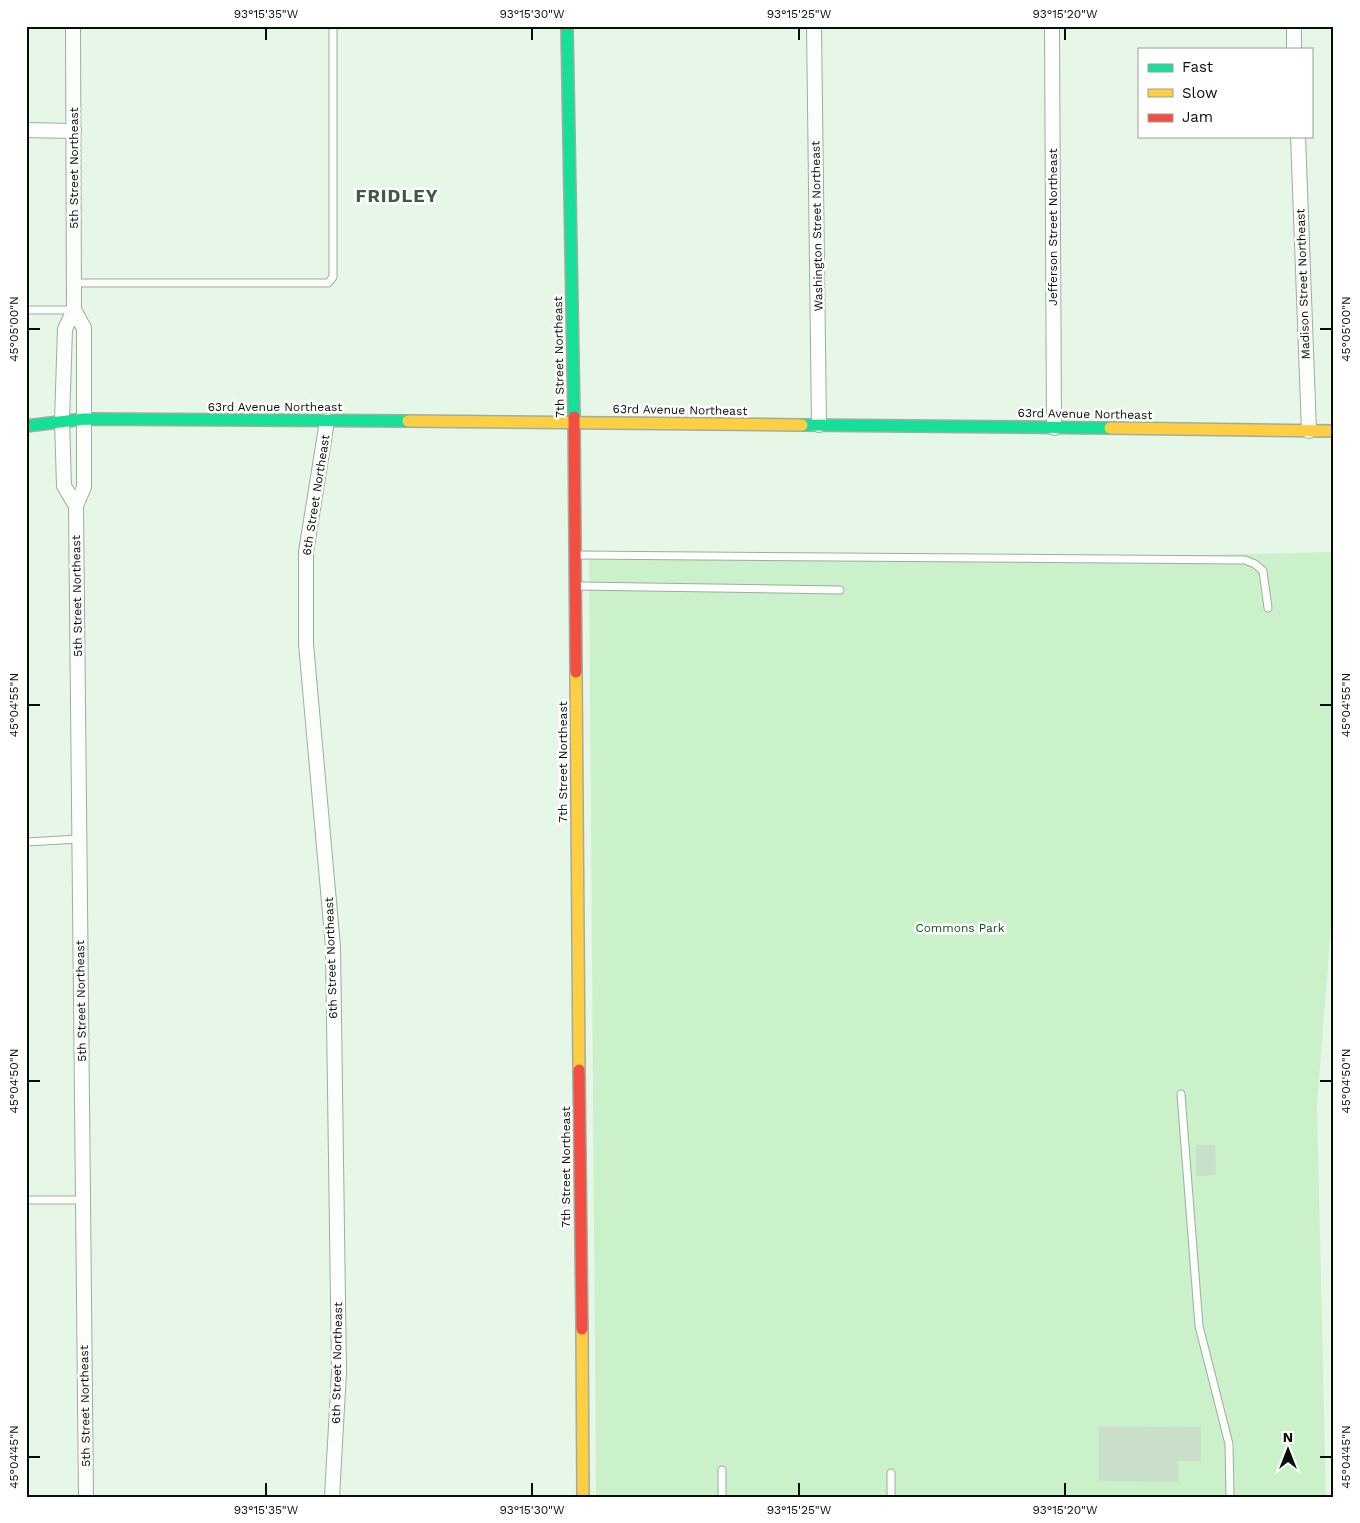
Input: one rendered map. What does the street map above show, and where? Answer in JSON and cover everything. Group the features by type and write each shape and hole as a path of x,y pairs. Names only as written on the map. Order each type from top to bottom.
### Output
{"street":[{"name":"5th Street Northeast","path":"74,26 75,283 74,310 66,329 62,420 64,486 76,506"},
{"name":"7th Street Northeast","path":"567,26 574,422 582,1497"},
{"name":"Washington Street Northeast","path":"814,26 819,425"},
{"name":"Jefferson Street Northeast","path":"1052,26 1054,428"},
{"path":"1294,26 1294,48"},
{"path":"26,130 74,131"},
{"name":"Madison Street Northeast","path":"1298,138 1309,431"},
{"name":"5th Street Northeast","path":"74,310 84,328 84,487 76,506 86,1497"},
{"name":"63rd Avenue Northeast","path":"26,426 62,420 84,419 574,422 1334,431"},
{"name":"6th Street Northeast","path":"327,421 306,552 305,598 306,644 333,947 339,1372 332,1497"}],"lane":[{"path":"75,283 328,283 331,281 333,277 333,26"},
{"path":"26,310 74,310"},
{"path":"575,555 1245,560 1255,564 1263,571 1268,608"},
{"path":"575,586 840,590"},
{"path":"26,842 79,839"},
{"path":"1181,1094 1199,1326 1229,1444 1230,1497"},
{"path":"26,1200 82,1200"},
{"path":"722,1470 722,1497"},
{"path":"891,1473 891,1497"}],"green space":[{"name":"Commons Park","path":"1334,552 1334,888 1317,1105 1326,1497 596,1497 589,560 1068,558"}],"building":[{"path":"1196,1145 1215,1145 1216,1175 1196,1176"},
{"path":"1099,1426 1201,1427 1201,1461 1178,1461 1178,1482 1099,1481"}],"traffic: fast":[{"path":"567,26 574,417"},
{"path":"26,426 84,419 408,421"},
{"path":"802,425 1110,428"}],"traffic: slow":[{"path":"408,421 802,425"},
{"path":"1110,428 1334,431"},
{"path":"576,672 579,1070"},
{"path":"582,1329 583,1497"}],"traffic: jam":[{"path":"574,417 576,672"},
{"path":"579,1070 582,1329"}],"district":[{"name":"FRIDLEY","path":"397,195"}]}
